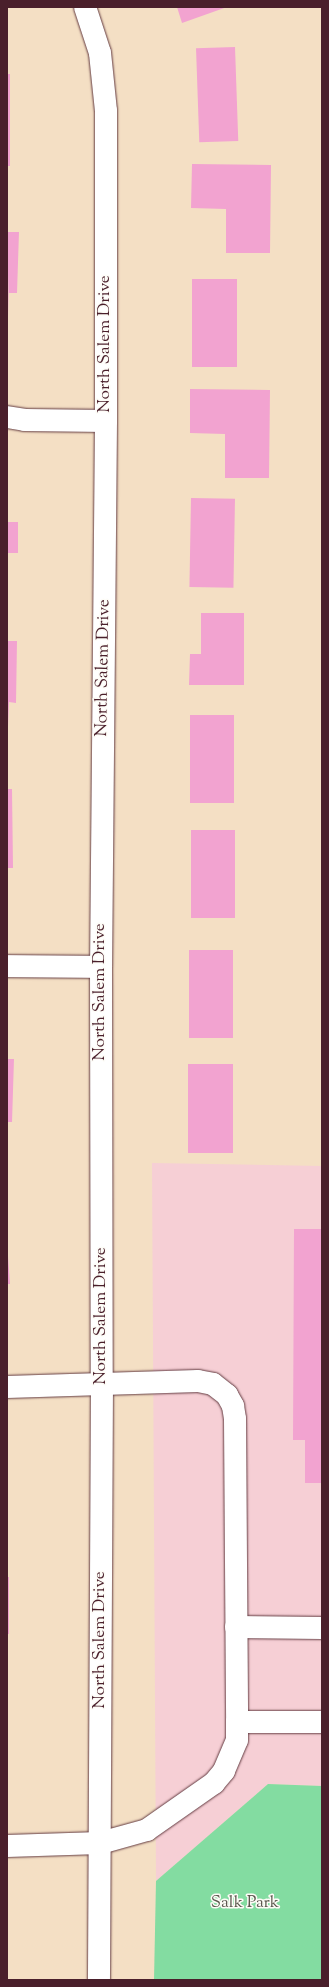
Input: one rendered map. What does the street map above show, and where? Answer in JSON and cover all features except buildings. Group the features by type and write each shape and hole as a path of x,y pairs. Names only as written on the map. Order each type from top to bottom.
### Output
{"street":[{"name":"North Salem Drive","path":"85,7 100,53 106,111 106,421 101,967 102,1382 99,1980"},
{"path":"7,417 25,420 106,421"},
{"path":"7,966 101,967"},
{"path":"7,1387 102,1382 198,1381 212,1384 220,1389 233,1406 235,1419 236,1628 236,1740 233,1753 224,1771 214,1783 147,1830 100,1842 7,1846"},
{"path":"236,1628 322,1628"},
{"path":"236,1722 322,1722"}],"shaded area":[{"path":"152,1163 322,1166 322,1786 268,1784 156,1881"}],"green space":[{"name":"Salk Park","path":"268,1784 322,1786 322,1980 154,1980 156,1881"}]}
